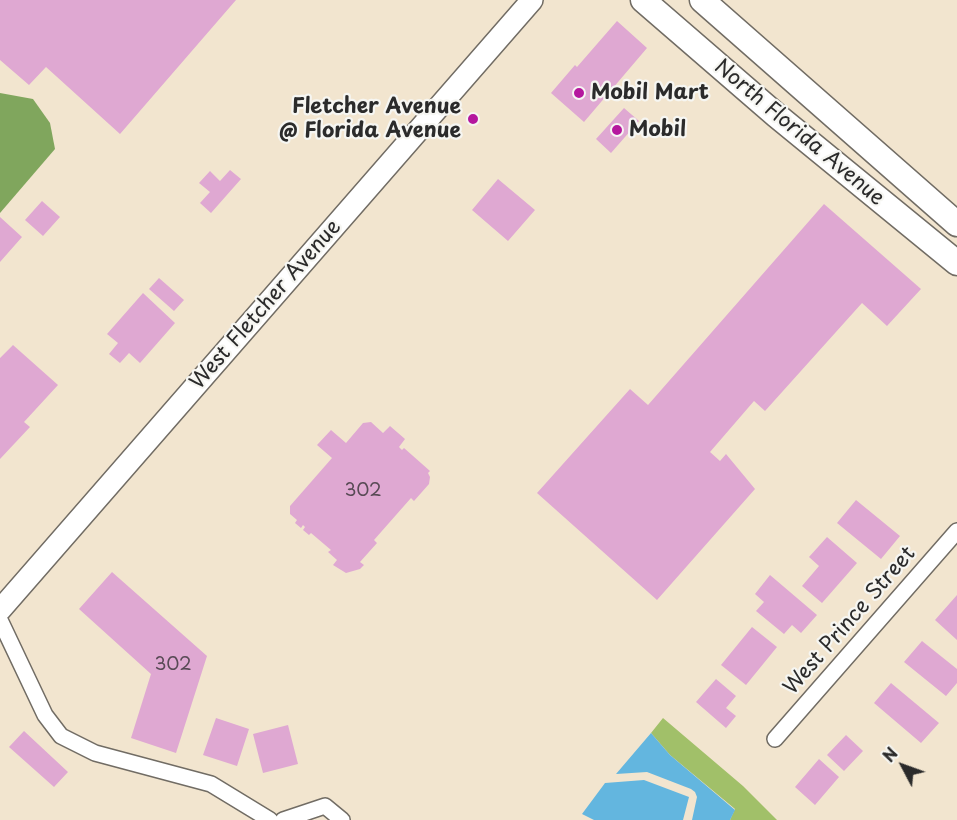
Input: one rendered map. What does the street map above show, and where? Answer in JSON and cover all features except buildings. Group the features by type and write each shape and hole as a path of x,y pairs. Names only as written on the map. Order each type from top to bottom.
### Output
{"main road":[{"name":"West Fletcher Avenue","path":"0,610 532,0"},
{"name":"North Florida Avenue","path":"643,0 768,108 957,263"},
{"name":"North Florida Avenue","path":"702,0 957,224"}],"street":[{"name":"West Prince Street","path":"776,738 957,531"},
{"path":"0,620 45,715 62,735 95,753 211,784 270,820"},
{"path":"283,820 325,806 342,820"}],"green space":[{"path":"0,93 33,99 50,123 55,149 0,213"},
{"path":"663,718 743,786 777,820 730,820 735,809 670,755 651,733"}],"water":[{"path":"651,733 670,755 735,810 730,820 692,820 697,797 691,789 647,772 616,774"},
{"path":"644,780 689,797 683,820 594,820 582,814 605,783"}],"place":[{"name":"Mobil Mart","path":"579,93"},
{"name":"Fletcher Avenue @ Florida Avenue","path":"473,119"},
{"name":"Mobil","path":"617,130"}]}
